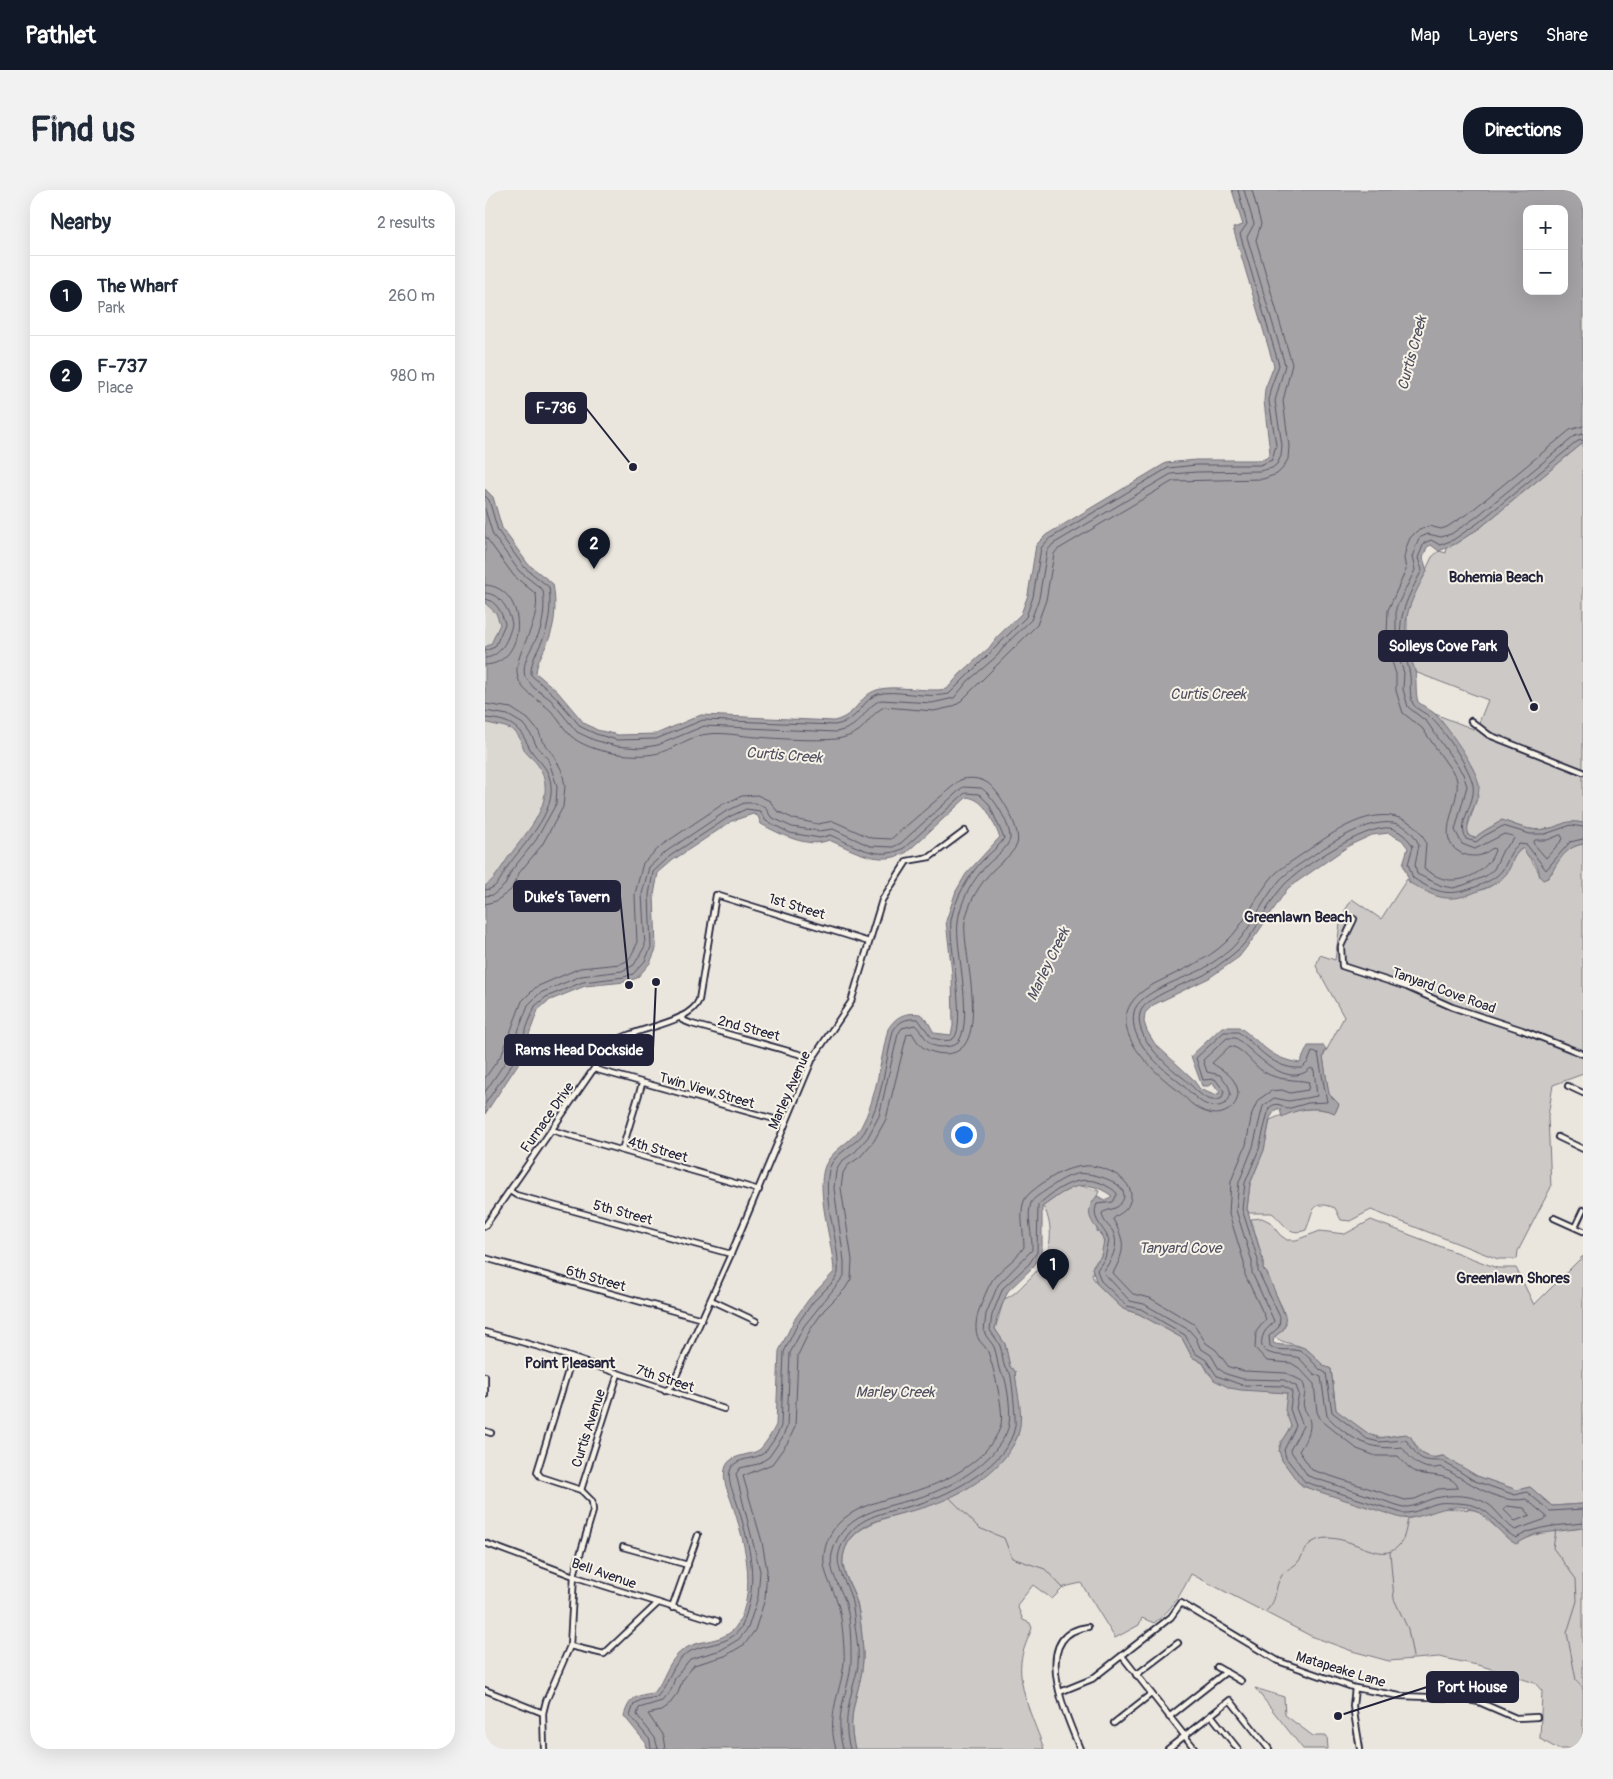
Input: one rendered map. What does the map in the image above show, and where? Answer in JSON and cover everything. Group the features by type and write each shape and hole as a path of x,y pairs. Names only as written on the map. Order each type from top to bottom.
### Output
{"street":[{"path":"1471,721 1489,735 1583,772"},
{"name":"Marley Avenue","path":"665,1390 672,1385 711,1300 759,1190 785,1122 813,1058 851,1002 882,900 907,861 930,857 965,831"},
{"name":"1st Street","path":"718,894 869,942"},
{"name":"Furnace Drive","path":"485,1226 611,1044 623,1036 682,1016 695,1009 699,1000 715,897 718,894"},
{"name":"Tanyard Cove Road","path":"1354,919 1341,946 1343,966 1407,987 1453,1007 1522,1030 1583,1054"},
{"name":"2nd Street","path":"682,1016 682,1020 692,1024 813,1058"},
{"name":"Twin View Street","path":"594,1069 642,1084 785,1122"},
{"path":"622,1150 642,1084"},
{"path":"1568,1086 1583,1093"},
{"name":"4th Street","path":"551,1130 759,1190"},
{"path":"1558,1137 1583,1149"},
{"name":"5th Street","path":"510,1191 516,1195 731,1254"},
{"path":"1575,1227 1583,1210"},
{"path":"1555,1218 1583,1231"},
{"name":"6th Street","path":"485,1258 702,1319"},
{"path":"711,1300 756,1321"},
{"name":"7th Street","path":"485,1332 572,1358 724,1409"},
{"path":"544,1749 543,1714 546,1701 570,1646 574,1575 593,1511 592,1501 581,1490 541,1478 537,1472 572,1358"},
{"name":"Curtis Avenue","path":"581,1490 618,1374"},
{"path":"485,1376 485,1395"},
{"path":"485,1431 491,1433"},
{"path":"673,1608 698,1535"},
{"name":"Bell Avenue","path":"485,1543 574,1575 717,1621"},
{"path":"623,1548 688,1565"},
{"path":"570,1646 604,1654 658,1603"},
{"name":"Matapeake Lane","path":"1121,1656 1171,1617 1181,1603 1270,1657 1355,1688 1387,1695 1444,1696 1472,1700 1516,1718 1537,1717"},
{"path":"1080,1749 1060,1692 1055,1668 1059,1647 1071,1633 1088,1627"},
{"path":"1136,1674 1177,1643"},
{"path":"1060,1692 1089,1681 1121,1656 1195,1749"},
{"path":"1217,1667 1241,1682"},
{"path":"1169,1716 1226,1672"},
{"path":"1355,1688 1353,1706 1360,1749"},
{"path":"485,1690 543,1714"},
{"path":"1114,1723 1151,1694"},
{"path":"1168,1749 1231,1700 1269,1749"},
{"path":"1211,1715 1237,1749"}],"shaded area":[{"path":"1583,443 1583,823 1571,822 1551,828 1534,830 1502,820 1475,838 1469,837 1467,829 1476,801 1473,769 1435,714 1476,730 1488,700 1415,672 1407,647 1407,610 1432,557 1439,551 1446,553 1447,547 1481,527"},
{"path":"485,603 496,613 500,624 491,644 485,647"},
{"path":"485,722 504,726 515,732 523,741 525,751 538,764 546,786 545,800 539,813 503,864 497,877 485,886"},
{"path":"1583,844 1583,1074 1553,1085 1548,1116 1551,1187 1518,1251 1517,1259 1498,1259 1371,1210 1350,1221 1341,1220 1335,1208 1327,1205 1317,1206 1312,1213 1306,1230 1300,1232 1287,1228 1272,1213 1249,1213 1247,1209 1250,1184 1264,1150 1270,1120 1286,1114 1310,1109 1326,1110 1335,1113 1339,1104 1329,1094 1323,1057 1344,1017 1316,966 1320,955 1335,960 1341,917 1352,899 1381,919 1407,879 1410,883 1474,891 1493,885 1503,876 1519,851 1523,848 1540,877 1552,873 1560,858 1568,850"},
{"path":"1078,1185 1099,1191 1097,1196 1097,1231 1103,1237 1104,1245 1101,1256 1093,1265 1092,1276 1097,1284 1123,1309 1139,1314 1182,1338 1192,1357 1203,1363 1209,1374 1230,1388 1287,1393 1291,1426 1279,1446 1282,1460 1302,1486 1408,1519 1442,1508 1476,1510 1514,1543 1544,1532 1583,1528 1583,1742 1577,1749 1558,1749 1540,1739 1542,1691 1535,1683 1482,1666 1439,1657 1389,1661 1352,1651 1311,1636 1191,1574 1184,1588 1166,1613 1154,1623 1142,1618 1139,1625 1115,1638 1081,1583 1064,1587 1052,1599 1033,1585 1017,1605 1023,1620 1030,1623 1032,1628 1021,1662 1021,1673 1028,1706 1044,1749 855,1749 852,1722 861,1678 863,1653 858,1606 845,1574 843,1563 846,1547 858,1532 877,1521 935,1503 963,1491 980,1479 1014,1444 1019,1430 1015,1371 1010,1367 1005,1344 995,1329 1004,1299 1016,1292 1033,1275 1045,1258 1050,1240 1050,1230 1049,1220 1045,1209 1042,1207 1060,1194"},
{"path":"1262,1218 1270,1222 1280,1235 1287,1240 1296,1240 1320,1231 1345,1234 1371,1220 1497,1268 1516,1268 1534,1305 1583,1256 1583,1504 1552,1506 1530,1487 1517,1490 1477,1476 1443,1456 1427,1456 1419,1450 1409,1436 1373,1436 1356,1426 1336,1410 1331,1369 1304,1348 1274,1337 1283,1330 1286,1323 1283,1309 1263,1269 1263,1260 1251,1219"},
{"path":"1255,1688 1284,1697 1285,1715 1313,1736 1327,1736 1328,1749 1303,1749"}],"water":[{"path":"1232,190 1583,190 1583,443 1481,527 1455,544 1439,551 1431,545 1427,547 1423,558 1427,571 1409,608 1406,638 1415,671 1418,702 1434,713 1446,727 1467,758 1477,778 1479,792 1468,823 1469,836 1475,838 1502,820 1534,830 1576,822 1583,823 1583,844 1566,852 1548,878 1543,880 1537,865 1523,848 1515,856 1507,873 1497,882 1468,895 1443,898 1410,883 1403,864 1408,848 1402,840 1389,833 1372,835 1350,845 1288,888 1239,957 1209,978 1153,1005 1145,1013 1144,1022 1155,1044 1192,1078 1200,1089 1214,1095 1220,1093 1213,1083 1208,1086 1202,1086 1191,1056 1222,1027 1239,1027 1273,1054 1289,1061 1300,1063 1308,1046 1324,1046 1326,1049 1323,1057 1329,1094 1339,1104 1335,1113 1322,1109 1308,1109 1282,1117 1280,1109 1276,1109 1270,1118 1264,1150 1250,1184 1247,1209 1263,1260 1263,1269 1267,1273 1285,1316 1286,1323 1283,1330 1274,1337 1273,1343 1304,1348 1331,1369 1336,1410 1369,1434 1379,1438 1406,1434 1411,1437 1418,1451 1425,1455 1433,1458 1443,1456 1477,1476 1517,1490 1530,1487 1552,1506 1583,1504 1583,1528 1535,1534 1516,1544 1510,1541 1477,1511 1456,1507 1411,1518 1401,1518 1308,1488 1298,1482 1282,1460 1279,1451 1281,1442 1291,1426 1285,1410 1287,1393 1241,1390 1230,1388 1214,1380 1203,1363 1192,1357 1182,1338 1139,1314 1123,1309 1097,1284 1092,1268 1101,1256 1104,1241 1091,1220 1090,1210 1097,1196 1106,1200 1112,1196 1092,1186 1075,1187 1067,1190 1042,1207 1042,1254 1033,1267 1008,1291 997,1317 995,1329 1005,1344 1010,1367 1015,1371 1021,1416 1019,1431 1014,1444 996,1467 971,1486 932,1505 879,1520 866,1526 855,1534 847,1544 843,1557 843,1569 858,1610 863,1653 861,1678 852,1722 855,1749 647,1749 646,1743 624,1716 628,1705 638,1696 654,1693 673,1660 683,1650 689,1646 719,1638 732,1631 743,1611 747,1596 747,1564 741,1532 724,1476 728,1462 736,1457 759,1450 773,1432 776,1425 779,1351 794,1320 809,1299 834,1272 823,1203 822,1177 825,1166 832,1155 857,1133 861,1127 871,1104 888,1029 894,1021 905,1014 920,1014 927,1020 934,1033 951,1035 953,1026 952,973 946,921 956,891 966,874 1000,837 984,807 974,799 967,797 907,852 887,858 877,858 858,853 829,840 812,843 803,842 761,824 758,816 753,814 732,821 673,860 658,873 654,895 656,949 650,963 637,978 625,982 585,986 548,1001 538,1010 518,1064 485,1114 485,886 497,874 535,821 544,800 545,788 538,765 525,751 516,733 507,728 485,722 485,647 491,644 500,624 496,613 485,603 485,489 493,497 502,528 528,564 553,584 555,603 552,630 538,663 536,673 557,691 584,723 597,730 618,735 656,734 701,715 834,721 848,714 871,693 884,688 947,689 1021,614 1028,595 1036,545 1046,535 1166,463 1196,460 1260,460 1267,458 1270,453 1264,401 1265,389 1274,366 1233,228 1243,225"}],"waterway":[{"path":"950,1498 979,1528 1004,1538 1012,1558 1045,1569 1064,1589"},
{"path":"1266,1611 1273,1602 1282,1575 1298,1562 1311,1543 1323,1538 1335,1539 1371,1550 1392,1551 1402,1542 1408,1519"},
{"path":"1556,1530 1553,1548 1576,1579 1577,1601 1567,1633 1576,1680 1583,1689"},
{"path":"1390,1552 1394,1599 1408,1629 1413,1657"}],"place":[{"name":"F-736","path":"633,467"},
{"name":"F-737","path":"594,569"},
{"name":"Solleys Cove Park","path":"1534,707"},
{"name":"Rams Head Dockside","path":"656,982"},
{"name":"Duke’s Tavern","path":"629,985"},
{"name":"The Wharf","path":"1053,1290"},
{"name":"Port House","path":"1338,1716"}],"district":[{"name":"Bohemia Beach","path":"1496,577"},
{"name":"Greenlawn Beach","path":"1298,917"},
{"name":"Greenlawn Shores","path":"1513,1278"},
{"name":"Point Pleasant","path":"570,1363"}],"water label":[{"name":"Curtis Creek","path":"1412,353"},
{"name":"Curtis Creek","path":"1208,694"},
{"name":"Curtis Creek","path":"784,755"},
{"name":"Marley Creek","path":"1048,964"},
{"name":"Tanyard Cove","path":"1180,1248"},
{"name":"Marley Creek","path":"895,1392"}]}
